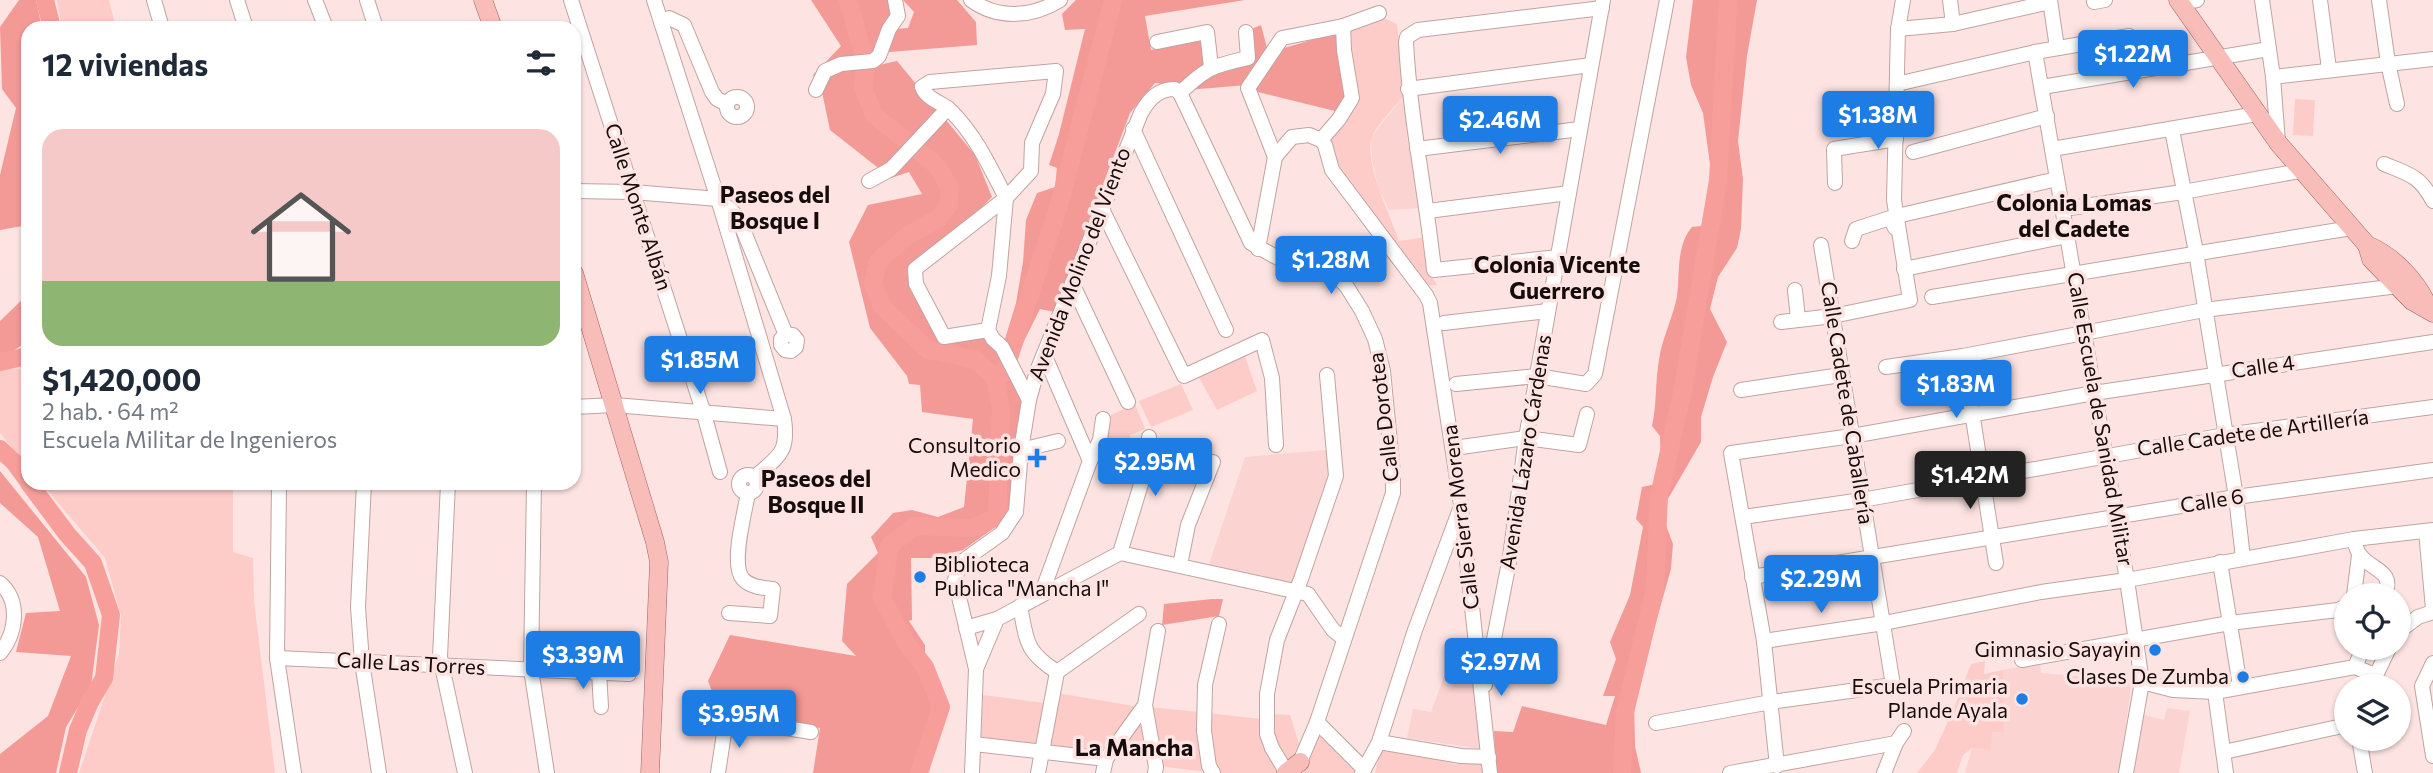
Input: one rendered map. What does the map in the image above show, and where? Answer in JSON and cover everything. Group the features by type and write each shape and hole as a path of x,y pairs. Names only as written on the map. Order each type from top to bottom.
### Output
{"main road":[{"path":"483,0 490,21"},
{"path":"2185,1 2257,114 2300,171 2367,245 2381,250 2422,291 2431,311"},
{"path":"2367,245 2371,259 2412,301 2431,311"},
{"path":"581,296 659,562 650,773"}],"street":[{"path":"154,0 160,21"},
{"path":"237,0 244,21"},
{"path":"315,0 323,21"},
{"path":"367,0 374,21"},
{"name":"Calle Monte Albán","path":"571,0 578,21"},
{"path":"654,0 718,199 784,419 786,444 780,455 754,478 748,475 742,478 739,484 744,492 728,561 730,576 738,587 749,593 772,597 770,616 729,613"},
{"path":"816,90 825,71 841,64 867,62 879,56 889,29 898,16 895,0"},
{"path":"971,0 978,5 1023,15 1042,11 1060,0"},
{"path":"1456,384 1537,376 1586,384 1595,374 1667,0"},
{"path":"1781,322 1833,316 1910,300 1894,200 1896,102 1893,84 1903,0"},
{"path":"1950,0 1953,24"},
{"path":"2262,0 2279,144"},
{"path":"2320,0 2329,69"},
{"path":"2379,0 2396,104"},
{"path":"1898,29 1953,24 2050,1 2057,47"},
{"path":"1559,257 1434,270 1428,211 1408,89 1406,42 1407,37 1419,30 1602,4"},
{"name":"Avenida Lázaro Cárdenas","path":"1483,696 1510,557 1526,438 1602,4"},
{"path":"1275,157 1248,88 1282,38 1343,26 1379,13"},
{"path":"661,22 669,18 684,25 712,92 717,99 727,104"},
{"path":"1258,248 1275,157 1292,137 1303,135 1321,140 1352,98 1343,26"},
{"name":"Calle Monte Albán","path":"581,30 704,414 720,472"},
{"path":"1157,42 1207,32 1211,67"},
{"path":"1246,32 1248,58 1211,67 1197,76 1180,93 1247,236 1258,248"},
{"path":"1893,84 2057,47 2129,36"},
{"path":"2042,87 2269,49"},
{"name":"Calle Escuela de Sanidad Militar","path":"2035,52 2075,272 2142,682 2126,773"},
{"path":"2273,77 2433,60"},
{"path":"1408,89 1591,65"},
{"path":"988,330 944,337 916,284 915,269 1006,198 1031,171 1032,144 1053,94 1056,71 930,82 922,87 927,96 948,108 973,136 1006,198 999,275 988,330 1002,347 1029,400"},
{"name":"Avenida Molino del Viento","path":"972,773 976,669 955,587 957,573 962,560 1002,533 1013,519 1018,500 1021,450 1029,400 1044,354 1133,130 1152,98 1163,90 1175,89 1180,93"},
{"path":"869,181 891,169 948,108"},
{"path":"2052,149 2257,114"},
{"path":"1913,152 2047,116"},
{"path":"1417,149 1580,129"},
{"path":"1133,130 1226,330"},
{"path":"2172,130 2196,252 2236,497 2243,558"},
{"path":"1835,183 1834,149 1896,139"},
{"name":"Calle Sierra Morena","path":"1321,140 1332,170 1430,303 1454,448 1490,773"},
{"path":"2384,164 2414,176 2425,186 2433,201"},
{"path":"2063,209 2183,192 2300,171"},
{"path":"1897,222 2057,179"},
{"path":"581,191 634,192 718,199 738,217 786,335"},
{"path":"1428,211 1569,193"},
{"path":"1102,209 1184,376 1262,340 1272,378 1276,445"},
{"path":"1852,241 1856,229 1889,218 1895,228 1897,222"},
{"path":"1932,297 2351,228"},
{"path":"1904,269 2067,236"},
{"name":"Calle Cadete de Caballería","path":"1771,702 1893,685 1821,245"},
{"name":"Calle Dorotea","path":"1258,248 1276,257 1339,278 1362,311 1375,339 1383,371 1393,473 1393,493 1317,722 1292,771"},
{"path":"1072,283 1128,402"},
{"path":"1886,367 1963,356 2204,310 2398,286"},
{"path":"1796,290 1798,319"},
{"path":"1444,323 1548,311"},
{"name":"Calle 4","path":"1743,517 1731,453 1852,436 2094,393 2433,342"},
{"path":"1044,354 1090,461"},
{"path":"1963,356 1996,563"},
{"path":"1292,771 1272,748 1265,716 1266,694 1277,640 1336,476 1327,375"},
{"path":"1741,390 1841,375"},
{"path":"581,407 614,405 784,419"},
{"name":"Calle Cadete de Artillería","path":"1743,517 1862,500 2225,435 2433,407"},
{"path":"1454,448 1526,438 1579,445 1587,414"},
{"path":"1041,594 1100,440 1103,419"},
{"path":"1120,553 1149,458 1149,437"},
{"path":"1021,450 1058,441"},
{"path":"1180,565 1188,525 1213,463"},
{"name":"Calle 6","path":"1752,577 2236,497 2433,470"},
{"path":"279,490 276,658 294,773"},
{"path":"365,490 358,607 362,662 379,773"},
{"path":"448,490 440,657 466,773"},
{"path":"534,490 531,669 547,773"},
{"path":"1317,722 1363,771 1379,742 1415,630 1461,505"},
{"path":"1743,517 1763,641 1777,766"},
{"path":"1763,641 1884,623 2041,592 2127,580 2354,539 2430,530 2433,610 2411,622"},
{"path":"2354,539 2359,555 2356,583"},
{"path":"966,628 997,619 1120,553 1308,594 1333,630 1343,638"},
{"path":"2359,555 2387,578 2388,583"},
{"path":"2220,562 2240,686"},
{"path":"0,583 14,604 14,625 6,646 0,653"},
{"path":"1020,606 1026,638 1035,657 1057,672"},
{"path":"2022,660 2230,623 2334,609"},
{"path":"1038,773 1057,672 1139,614"},
{"path":"976,669 997,619"},
{"path":"1211,769 1204,731 1205,685 1219,624"},
{"path":"1155,773 1145,705 1158,631"},
{"path":"1475,642 1492,645"},
{"name":"Calle Las Torres","path":"276,658 629,674"},
{"path":"2355,667 2358,660"},
{"path":"2433,663 2421,686 2433,756"},
{"path":"2142,682 2173,690 2215,692 2355,667 2365,674"},
{"path":"599,673 601,708"},
{"path":"2215,692 2225,773"},
{"path":"1656,723 1771,702"},
{"path":"974,744 1044,751 1104,766 1145,705"},
{"path":"718,773 726,720 811,732"},
{"path":"2224,752 2334,728"},
{"path":"1730,773 1777,766 1900,737 1884,773"},
{"path":"1379,742 1461,756 1489,757"},
{"path":"2361,751 2365,773"}],"shaded area":[{"path":"19,0 36,0 40,21 21,21 21,226 0,230 0,175 16,108 2,89 0,27"},
{"path":"57,0 109,0 114,21 61,21"},
{"path":"811,0 890,0 895,29 908,28 914,12 903,0 957,0 976,22 977,45 877,53 870,67 897,61 975,155 992,197 960,229 907,269 909,284 944,340 983,335 998,350 1023,399 1012,502 1001,523 963,550 930,558 911,558 912,620 909,621 925,645 925,667 941,707 919,773 813,773 820,728 720,712 708,681 730,635 856,656 842,641 847,584 878,553 871,537 893,513 912,510 938,517 964,507 973,419 922,412 920,385 909,384 907,376 870,328 849,242 868,205 922,194 909,172 891,178 830,130 821,87 813,75 841,46"},
{"path":"1076,0 1245,0 1145,16 1151,50 1202,39 1203,65 1179,85 1155,83 1130,113 1055,312 1040,309 1021,347 1005,339 1016,303 1026,220 1037,193 1055,187 1057,168 1049,165 1085,29 1065,30 1062,14"},
{"path":"1693,0 1757,0 1747,56 1738,141 1743,179 1741,229 1737,248 1718,277 1710,309 1727,342 1701,417 1701,442 1665,504 1665,523 1673,544 1671,569 1634,700 1635,746 1641,773 1496,773 1494,731 1513,732 1522,706 1606,725 1615,696 1603,696 1616,659 1610,642 1630,595 1643,527 1636,519 1642,487 1656,484 1661,470 1660,436 1652,426 1660,352 1677,296 1683,243 1692,227 1701,226 1713,186 1703,113 1691,85 1686,57"},
{"path":"1380,16 1397,24 1404,95 1373,135 1370,151 1372,164 1399,241 1427,237 1430,273 1437,285 1424,286 1333,166 1325,139 1343,121 1347,28"},
{"path":"1261,25 1268,52 1247,85 1187,90 1202,77 1250,59 1249,30"},
{"path":"1336,33 1350,97 1339,112 1254,91 1284,48"},
{"path":"1404,95 1407,138 1423,208 1389,210 1378,187 1372,160 1371,138"},
{"path":"2295,99 2315,100 2313,136 2293,135"},
{"path":"21,301 21,346 0,354 0,321"},
{"path":"1244,354 1257,391 1217,410 1197,374"},
{"path":"0,368 21,369 21,458 0,433"},
{"path":"1181,384 1193,410 1151,427 1139,401"},
{"path":"1135,404 1145,429 1130,435 1130,438 1104,441 1107,417"},
{"path":"1326,450 1330,475 1294,588 1208,567 1245,457"},
{"path":"0,471 86,577 99,625 91,686 66,727 56,773 0,773 0,754 48,716 71,656 16,652 26,613 60,611 38,537 0,503"},
{"path":"47,490 233,490 233,552 253,558 254,601 275,773 79,773 119,654 121,616 105,558"},
{"path":"1223,599 1219,616 1162,625 1164,604"},
{"path":"1985,661 1984,674 2003,670 2004,733 1992,732 1991,750 1972,748 1963,755 1957,773 1917,773 1935,750 1971,664"},
{"path":"2040,663 2041,673 2132,681 2119,773 1965,773 1972,748 1992,732 2004,733 2003,670"},
{"path":"1445,674 1473,683 1482,749 1407,738 1413,709 1431,712"},
{"path":"1057,693 1140,707 1104,755 1047,749"},
{"path":"983,695 1044,703 1037,746 981,738"},
{"path":"1148,707 1201,712 1206,772 1159,766"},
{"path":"2167,708 2190,711 2179,773 2133,773 2141,714 2164,720"},
{"path":"1144,711 1154,758 1110,756"},
{"path":"1207,713 1262,719 1282,773 1217,773"},
{"path":"1268,714 1290,715 1299,744 1290,762 1281,754"},
{"path":"1321,731 1359,773 1304,773 1304,767"},
{"path":"1381,746 1455,764 1487,764 1488,773 1375,773"}],"waterway":[{"path":"45,0 50,21"},
{"path":"848,0 866,64 863,86 873,114 936,165 949,186 949,205 938,219 908,235 878,261 873,284 882,306 928,350 974,359 995,377 1001,410 997,517 972,528 915,526 889,546 882,598 907,644 925,667 941,707 919,773"},
{"path":"1004,373 1058,209 1113,0"},
{"path":"1622,773 1625,712 1655,589 1659,496 1683,389 1718,180 1728,0"},
{"path":"0,362 21,358"},
{"path":"0,449 21,472"},
{"path":"34,490 93,563 111,615 104,678 78,730 68,773"}],"place":[{"name":"Consultorio Medico","path":"1037,458"},
{"name":"Biblioteca Publica \"Mancha I\"","path":"920,577"},
{"name":"Gimnasio Sayayin","path":"2155,650"},
{"name":"Clases De Zumba","path":"2243,677"},
{"name":"Escuela Primaria Plande Ayala","path":"2022,699"}],"district":[{"name":"Paseos del Bosque I","path":"775,208"},
{"name":"Colonia Lomas del Cadete","path":"2074,216"},
{"name":"Colonia Vicente Guerrero","path":"1557,278"},
{"name":"Paseos del Bosque II","path":"816,492"},
{"name":"La Mancha","path":"1134,748"}]}
